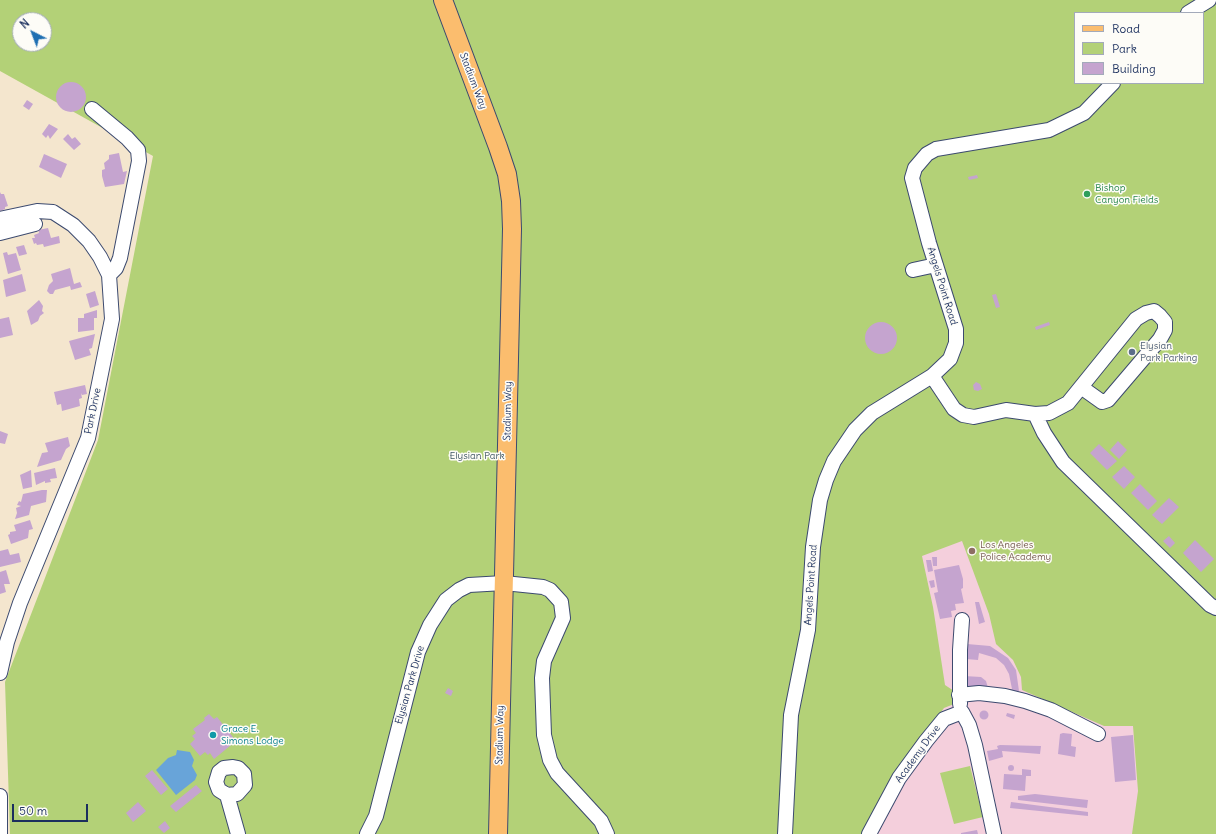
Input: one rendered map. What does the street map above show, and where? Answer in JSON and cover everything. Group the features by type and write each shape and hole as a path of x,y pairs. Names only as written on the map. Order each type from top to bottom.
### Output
{"main road":[{"name":"Stadium Way","path":"443,0 498,147 507,174 511,201 512,229 498,834"}],"street":[{"path":"1190,12 1209,0"},
{"name":"Angels Point Road","path":"785,834 791,715 808,630 813,548 820,500 826,480 834,462 855,430 872,413 932,376 950,359 956,343 956,329 936,265 912,178 915,168 920,160 927,154 943,148 1049,130 1084,113 1112,84"},
{"path":"92,109 127,138 138,150 139,161 120,258 116,268 109,275"},
{"name":"Park Drive","path":"0,219 37,211 53,212 73,225 89,241 100,257 109,275 112,319 88,438 20,603 7,642 0,673"},
{"path":"0,233 35,224"},
{"path":"913,270 936,265"},
{"path":"932,376 954,409 963,415 979,416 1006,410 1035,414 1049,413 1068,403 1136,319 1146,313 1154,312 1160,316 1165,322 1165,330 1108,400 1102,402 1081,387"},
{"path":"1035,414 1044,433 1063,462 1210,605 1216,608"},
{"name":"Elysian Park Drive","path":"367,834 376,816 418,652 430,625 446,600 459,590 469,585 504,583"},
{"path":"504,583 543,587 550,590 561,602 563,618 544,660 542,678 544,735 550,760 557,773 601,821 607,834"},
{"path":"962,620 959,695 962,712 969,725 975,745 994,834"},
{"path":"959,695 979,693 1005,696 1025,701 1051,710 1098,734"},
{"name":"Academy Drive","path":"869,834 899,778 926,741 944,719 962,712"},
{"path":"227,795 238,834"},
{"path":"0,796 0,834"}],"shaded area":[{"name":"Los Angeles Police Academy","path":"976,427 1204,650 1216,834 817,834 812,724"}],"green space":[{"name":"Elysian Park","path":"0,0 1216,0 1216,834 1132,834 1138,791 1133,726 1104,726 1022,690 1021,677 1013,660 996,644 989,614 962,541 922,556 933,607 945,685 954,691 954,704 944,708 896,773 863,834 10,834 5,682 98,440 153,156 0,71"},
{"path":"970,766 983,817 954,824 940,773"}],"water":[{"path":"177,750 190,752 194,760 192,766 197,775 195,780 176,795 156,770 168,758 176,755"}],"building":[{"path":"71,82 81,87 86,97 81,107 71,112 61,107 56,97 61,87"},
{"path":"27,100 33,104 29,110 23,106"},
{"path":"49,124 58,129 50,139 48,135 46,138 42,134"},
{"path":"68,134 72,139 75,137 81,144 74,150 63,139"},
{"path":"119,153 123,172 127,171 124,184 105,187 102,176 102,170 105,169 104,163 109,159 109,155"},
{"path":"44,154 67,164 61,178 39,167"},
{"path":"977,175 978,178 969,180 968,177"},
{"path":"0,192 1,194 4,194 8,206 0,211"},
{"path":"48,228 51,238 59,236 60,243 44,247 43,244 34,244 32,238 35,238 34,235 39,233 38,230"},
{"path":"24,245 27,254 19,256 16,247"},
{"path":"7,252 8,255 16,253 21,270 8,274 3,253"},
{"path":"70,268 74,284 80,282 82,287 71,290 70,286 55,290 53,294 50,294 47,291 49,285 53,281 51,274"},
{"path":"22,274 26,291 6,297 3,280"},
{"path":"95,291 99,305 90,308 86,294"},
{"path":"996,294 1000,307 996,308 992,295"},
{"path":"39,300 43,306 42,311 44,313 40,316 38,321 31,325 27,311"},
{"path":"97,310 97,318 94,318 94,330 78,332 78,318 84,318 84,314"},
{"path":"9,317 13,335 0,338 0,319"},
{"path":"881,322 892,327 897,338 892,349 881,354 870,349 865,338 870,327"},
{"path":"1049,322 1050,325 1036,330 1035,327"},
{"path":"95,334 92,348 89,349 91,355 75,360 69,341"},
{"path":"976,382 980,384 982,389 978,391 974,390 973,385"},
{"path":"85,385 87,394 82,395 81,393 82,398 79,399 80,406 62,411 61,404 57,405 54,392"},
{"path":"0,431 8,434 5,444 0,443"},
{"path":"68,437 70,446 66,449 61,460 37,467 42,453 48,452 45,443"},
{"path":"1118,441 1127,450 1119,459 1110,450"},
{"path":"1099,444 1117,461 1107,470 1090,453"},
{"path":"1124,466 1135,477 1124,489 1112,477"},
{"path":"55,468 57,478 50,479 51,482 45,483 45,481 36,485 34,473"},
{"path":"31,470 32,487 23,489 20,475"},
{"path":"1140,484 1157,501 1148,510 1131,493"},
{"path":"47,490 46,502 31,506 29,515 15,519 17,513 16,508 21,506 17,505 19,501 21,502 23,494"},
{"path":"1169,498 1179,507 1162,524 1152,515"},
{"path":"30,520 33,529 29,530 28,538 11,544 8,535 10,532 16,531 14,525"},
{"path":"1169,536 1175,543 1170,548 1163,541"},
{"path":"1195,540 1214,559 1201,572 1183,553"},
{"path":"8,549 10,555 19,553 21,562 0,567 0,551"},
{"path":"932,557 937,557 937,566 933,566"},
{"path":"926,560 931,560 933,571 928,572"},
{"path":"959,565 963,579 963,588 961,589 964,603 955,604 956,610 951,611 952,617 940,619 934,593 938,592 934,570"},
{"path":"6,570 10,584 4,584 6,592 0,594 0,572"},
{"path":"934,580 935,587 931,588 929,581"},
{"path":"975,602 979,602 985,622 979,624"},
{"path":"967,644 990,646 1008,658 1016,670 1019,691 1015,691 1014,695 1008,693 1008,689 1012,689 1009,674 1004,665 996,658 979,653 978,660 966,659"},
{"path":"964,676 981,677 986,681 988,688 963,687"},
{"path":"448,688 453,691 451,696 445,693"},
{"path":"984,710 989,715 984,720 979,715"},
{"path":"1007,713 1015,715 1014,719 1006,716"},
{"name":"Grace E. Simons Lodge","path":"209,714 214,719 217,717 236,741 214,759 210,753 208,755 205,752 200,756 190,744 195,739 192,736 196,733 193,729 205,720 204,718"},
{"path":"1060,734 1072,734 1071,746 1076,747 1075,757 1058,754"},
{"path":"1133,735 1136,780 1115,782 1111,737"},
{"path":"997,746 1041,746 1040,754 1002,751 1003,757 989,761 987,751 998,749"},
{"path":"1011,765 1014,768 1011,771 1008,768"},
{"path":"1022,769 1031,770 1031,776 1026,776 1025,791 1003,789 1004,774 1022,775"},
{"path":"152,770 168,789 161,795 145,776"},
{"path":"196,785 202,791 176,812 170,806"},
{"path":"1035,794 1088,800 1087,808 1018,800 1018,796"},
{"path":"138,802 146,811 133,822 126,813"},
{"path":"1011,802 1088,812 1088,816 1010,808"},
{"path":"165,821 170,828 164,833 158,827"},
{"path":"977,830 978,834 961,834 961,833"}],"place":[{"name":"Bishop Canyon Fields","path":"1087,194"},
{"name":"Elysian Park Parking","path":"1132,352"},
{"name":"Los Angeles Police Academy","path":"972,551"},
{"name":"Grace E. Simons Lodge","path":"213,735"}]}
